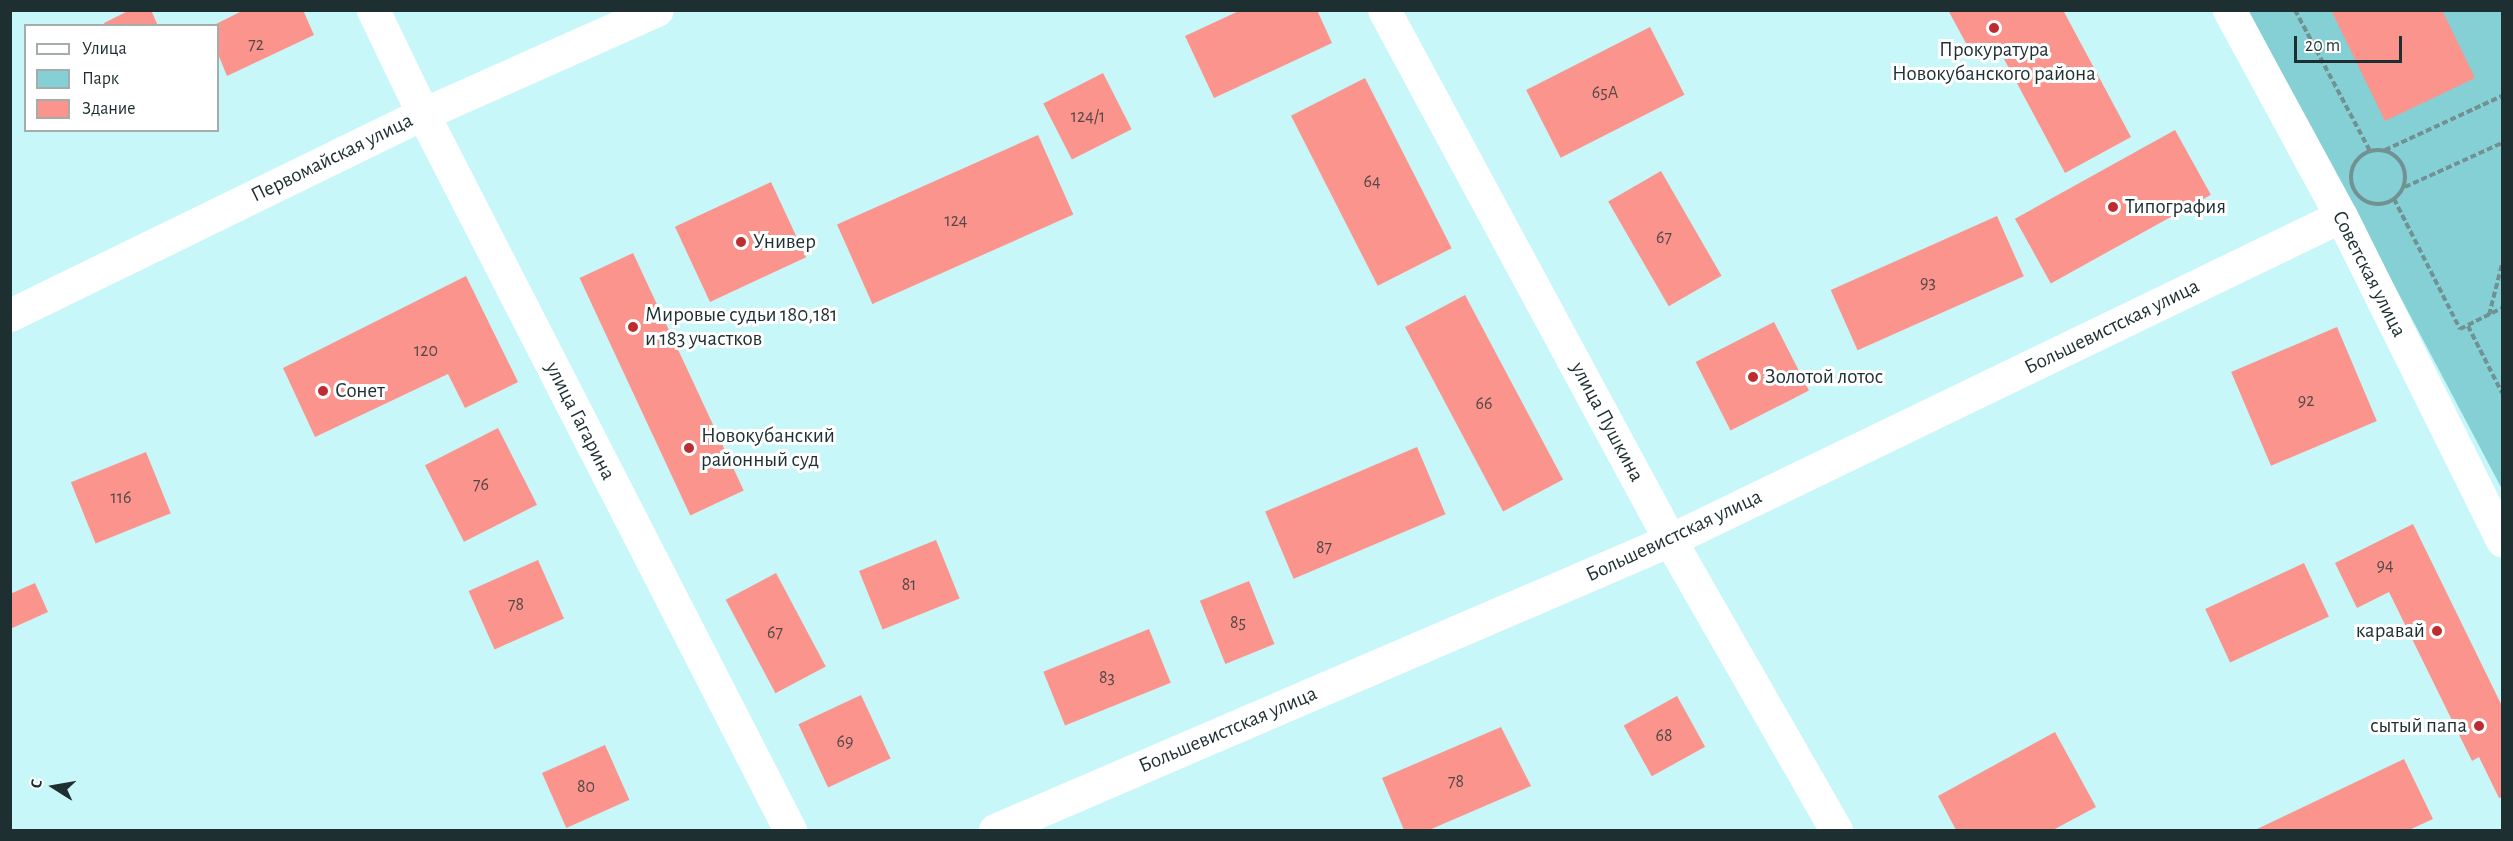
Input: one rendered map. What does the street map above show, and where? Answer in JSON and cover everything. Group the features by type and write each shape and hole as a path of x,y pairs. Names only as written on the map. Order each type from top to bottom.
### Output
{"street":[{"name":"улица Гагарина","path":"373,10 423,114 790,831"},
{"name":"Первомайская улица","path":"10,315 423,114 657,10"},
{"name":"улица Пушкина","path":"1384,10 1670,540 1836,831"},
{"name":"Советская улица","path":"2229,10 2341,216 2502,540"},
{"name":"Большевистская улица","path":"995,831 1670,540 2341,216"}],"path":[{"path":"2295,10 2370,152 2384,150 2502,96"},
{"path":"2502,143 2404,188 2394,199 2460,329 2502,308"},
{"path":"2384,150 2397,155 2402,165 2404,188"},
{"path":"2489,315 2502,264"},
{"path":"2468,326 2502,393"}],"green space":[{"path":"2249,11 2502,11 2502,489"}],"building":[{"path":"130,10 151,10 157,24 105,24"},
{"path":"244,10 303,10 314,35 227,76 219,56 219,24 216,24"},
{"path":"1241,10 1317,10 1332,43 1214,98 1185,36"},
{"path":"1948,10 2063,10 2131,137 2065,173 1997,46 1974,58"},
{"path":"2331,10 2442,10 2475,78 2385,121"},
{"path":"1650,27 1685,95 1561,158 1526,90"},
{"path":"1103,73 1132,129 1072,160 1043,103"},
{"path":"1365,78 1452,248 1378,286 1291,116"},
{"name":"Типография","path":"2175,130 2211,195 2051,283 2015,219"},
{"path":"1038,135 1073,214 872,304 837,224"},
{"path":"1661,171 1722,276 1669,306 1608,202"},
{"name":"Универ","path":"771,182 806,257 710,302 675,227"},
{"path":"1997,216 2024,276 1858,350 1831,290"},
{"path":"633,253 744,490 690,515 580,278"},
{"path":"466,276 518,382 465,408 448,374 315,437 283,368"},
{"path":"1465,295 1563,480 1503,511 1405,327"},
{"name":"Золотой лотос","path":"1774,322 1809,391 1731,431 1696,362"},
{"path":"2337,327 2377,421 2271,466 2231,372"},
{"path":"498,428 537,505 464,542 425,465"},
{"path":"1417,447 1446,514 1294,579 1265,511"},
{"path":"146,452 171,513 96,544 71,482"},
{"path":"2413,524 2502,706 2502,797 2499,798 2479,757 2472,761 2389,592 2357,608 2335,563"},
{"path":"936,540 960,598 883,630 859,571"},
{"path":"538,560 564,618 495,649 469,591"},
{"path":"2304,563 2329,616 2230,663 2205,609"},
{"path":"776,573 826,667 775,693 726,600"},
{"path":"1249,581 1274,644 1225,664 1200,601"},
{"path":"35,583 48,612 10,629 10,594"},
{"path":"1149,629 1171,683 1065,725 1043,672"},
{"path":"861,695 891,758 828,788 798,724"},
{"path":"1677,696 1705,747 1652,776 1624,726"},
{"path":"1501,727 1531,786 1429,830 1404,830 1382,778"},
{"path":"2055,732 2096,807 2053,830 1956,830 1938,796"},
{"path":"605,745 629,800 566,828 542,773"},
{"path":"2404,759 2433,819 2409,830 2255,830"}],"place":[{"name":"Прокуратура Новокубанского района","path":"1994,28"},
{"name":"Типография","path":"2113,207"},
{"name":"Универ","path":"741,242"},
{"name":"Мировые судьи 180,181 и 183 участков","path":"633,327"},
{"name":"Золотой лотос","path":"1753,377"},
{"name":"Сонет","path":"323,391"},
{"name":"Новокубанский районный суд","path":"689,448"},
{"name":"каравай","path":"2437,631"},
{"name":"сытый папа","path":"2479,726"}]}
